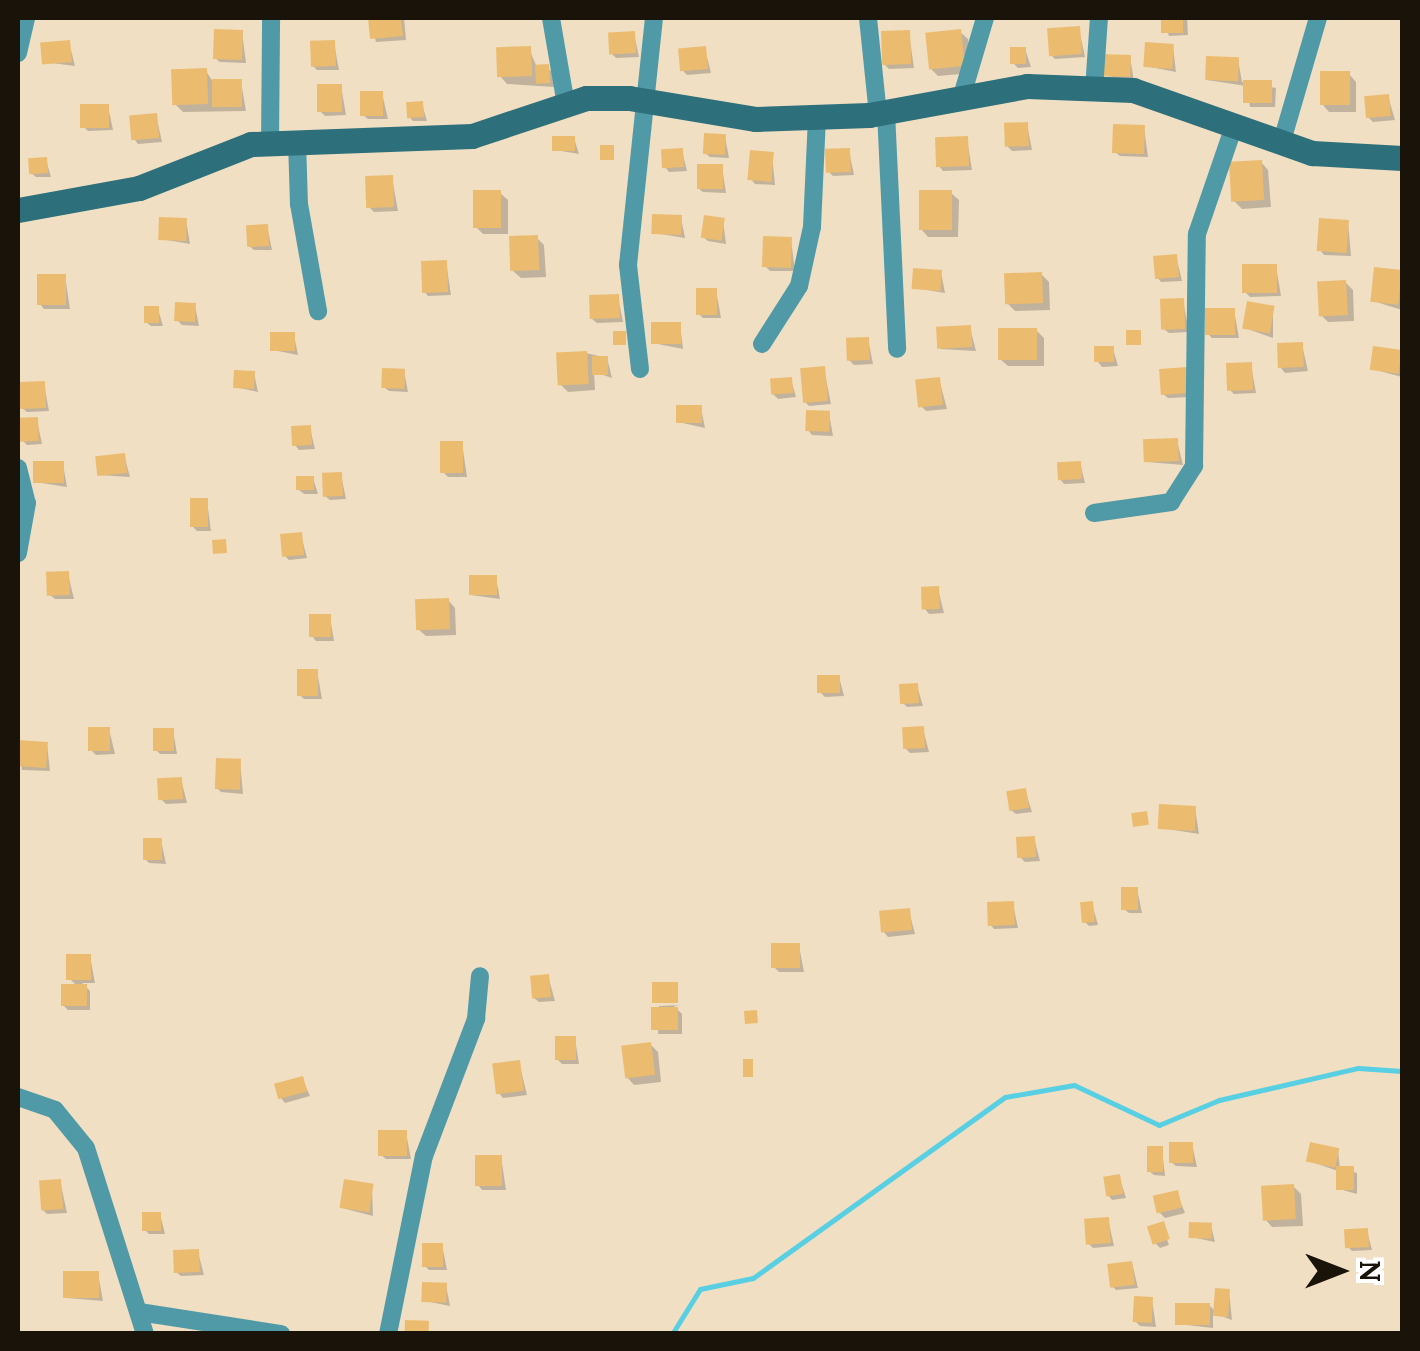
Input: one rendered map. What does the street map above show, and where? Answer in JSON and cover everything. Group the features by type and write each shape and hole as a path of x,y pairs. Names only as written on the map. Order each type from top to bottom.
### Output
{"main road":[{"path":"18,210 138,188 270,143 472,136 586,98 643,100 756,119 882,113 1027,86 1133,90 1312,153 1402,158"}],"street":[{"path":"18,53 26,18"},
{"path":"270,18 270,143"},
{"path":"551,18 566,105"},
{"path":"640,369 628,265 654,18"},
{"path":"868,18 882,113 897,349"},
{"path":"961,99 986,18"},
{"path":"1094,88 1099,18"},
{"path":"1282,141 1318,18"},
{"path":"762,344 800,286 812,227 818,117"},
{"path":"1094,513 1171,502 1194,466 1197,234 1235,123"},
{"path":"296,141 299,204 318,311"},
{"path":"18,468 28,502 18,553"},
{"path":"388,1334 424,1156 476,1019 480,976"},
{"path":"18,1097 55,1110 86,1148 145,1334"},
{"path":"138,1312 281,1334"}],"building":[{"path":"368,18 401,18 403,36 370,39"},
{"path":"1161,18 1183,18 1183,33 1161,33"},
{"path":"1080,26 1082,54 1049,56 1047,28"},
{"path":"214,29 243,30 242,60 213,59"},
{"path":"961,29 965,66 929,70 925,33"},
{"path":"910,30 911,64 882,65 881,31"},
{"path":"635,31 636,53 609,54 608,32"},
{"path":"70,40 72,62 42,65 40,43"},
{"path":"335,40 336,66 311,67 310,41"},
{"path":"1145,42 1174,44 1172,69 1143,67"},
{"path":"531,46 532,76 497,77 496,47"},
{"path":"706,46 708,69 680,71 678,48"},
{"path":"1010,47 1026,47 1026,64 1010,64"},
{"path":"1101,54 1131,55 1130,77 1100,76"},
{"path":"1206,56 1239,57 1238,81 1205,80"},
{"path":"549,64 550,83 536,84 535,65"},
{"path":"207,68 208,104 172,105 171,69"},
{"path":"1320,71 1350,71 1350,105 1320,105"},
{"path":"212,79 242,79 242,107 212,107"},
{"path":"1243,80 1272,80 1272,103 1243,103"},
{"path":"317,84 342,84 342,112 317,112"},
{"path":"360,91 383,91 383,116 360,116"},
{"path":"1389,94 1391,116 1366,118 1364,96"},
{"path":"423,101 424,117 407,118 406,102"},
{"path":"80,104 109,104 109,128 80,128"},
{"path":"157,113 159,138 131,140 129,115"},
{"path":"1028,122 1029,146 1005,147 1004,123"},
{"path":"1113,124 1145,125 1144,154 1112,153"},
{"path":"704,133 726,134 725,155 703,154"},
{"path":"552,136 575,136 575,151 552,151"},
{"path":"968,136 969,166 936,167 935,137"},
{"path":"600,145 614,145 614,160 600,160"},
{"path":"683,148 684,167 662,168 661,149"},
{"path":"850,148 851,172 826,173 825,149"},
{"path":"750,150 774,152 771,182 747,180"},
{"path":"47,157 48,173 29,174 28,158"},
{"path":"1262,160 1264,200 1231,202 1229,162"},
{"path":"697,164 723,164 723,189 697,189"},
{"path":"393,175 394,207 366,208 365,176"},
{"path":"473,190 501,190 501,228 473,228"},
{"path":"919,190 952,190 952,230 919,230"},
{"path":"652,214 682,215 681,235 651,234"},
{"path":"704,215 725,218 722,241 701,238"},
{"path":"159,217 187,218 186,241 158,240"},
{"path":"1319,218 1349,220 1347,253 1317,251"},
{"path":"268,224 269,246 247,247 246,225"},
{"path":"538,235 539,270 510,271 509,236"},
{"path":"763,236 792,237 791,268 762,267"},
{"path":"1177,254 1179,277 1155,279 1153,256"},
{"path":"447,260 448,292 422,293 421,261"},
{"path":"1242,264 1277,264 1277,293 1242,293"},
{"path":"1374,267 1402,270 1398,305 1370,302"},
{"path":"913,268 942,270 940,291 912,289"},
{"path":"1042,272 1043,303 1005,304 1004,273"},
{"path":"37,274 66,274 66,305 37,305"},
{"path":"1346,280 1348,315 1319,316 1317,282"},
{"path":"696,288 717,288 717,315 696,315"},
{"path":"619,294 620,318 590,319 589,295"},
{"path":"1184,298 1185,329 1161,330 1160,299"},
{"path":"1247,301 1275,306 1270,333 1242,329"},
{"path":"175,302 196,303 195,322 174,321"},
{"path":"144,306 159,306 159,323 144,323"},
{"path":"1205,308 1235,308 1235,335 1205,335"},
{"path":"651,322 681,322 681,344 651,344"},
{"path":"971,325 972,347 937,349 936,327"},
{"path":"998,328 1037,328 1037,360 998,360"},
{"path":"1126,330 1141,330 1141,345 1126,345"},
{"path":"613,331 626,331 626,345 613,345"},
{"path":"270,332 295,332 295,351 270,351"},
{"path":"869,337 870,360 847,361 846,338"},
{"path":"1303,342 1304,367 1278,368 1277,343"},
{"path":"1094,346 1114,346 1114,362 1094,362"},
{"path":"1373,346 1402,350 1398,374 1370,370"},
{"path":"587,351 589,384 558,386 556,353"},
{"path":"592,356 608,356 608,375 592,375"},
{"path":"1252,362 1253,390 1227,391 1226,363"},
{"path":"825,366 828,401 803,403 800,368"},
{"path":"1187,367 1189,393 1161,395 1159,369"},
{"path":"382,368 405,369 404,389 381,388"},
{"path":"234,370 255,371 254,389 233,388"},
{"path":"792,377 793,393 771,394 770,379"},
{"path":"940,377 943,405 918,407 915,380"},
{"path":"45,381 46,408 20,409 19,382"},
{"path":"676,405 702,405 702,423 676,423"},
{"path":"806,410 830,411 829,432 805,431"},
{"path":"38,417 39,441 20,442 19,418"},
{"path":"311,425 312,445 292,446 291,426"},
{"path":"1178,438 1179,461 1144,462 1143,439"},
{"path":"440,441 463,441 463,473 440,473"},
{"path":"125,453 127,473 97,476 95,456"},
{"path":"33,461 64,461 64,483 33,483"},
{"path":"1081,461 1082,479 1058,480 1057,462"},
{"path":"342,472 343,496 323,497 322,473"},
{"path":"296,476 314,476 314,490 296,490"},
{"path":"190,498 208,498 208,527 190,527"},
{"path":"302,532 304,555 282,557 280,534"},
{"path":"226,539 227,553 213,554 212,540"},
{"path":"69,571 70,595 47,596 46,572"},
{"path":"469,575 497,575 497,595 469,595"},
{"path":"939,586 940,609 922,610 921,587"},
{"path":"449,598 450,629 416,630 415,599"},
{"path":"309,614 331,614 331,637 309,637"},
{"path":"297,669 318,669 318,696 297,696"},
{"path":"817,675 840,675 840,693 817,693"},
{"path":"918,683 919,703 900,704 899,684"},
{"path":"924,726 925,748 903,749 902,727"},
{"path":"88,727 110,727 110,751 88,751"},
{"path":"153,728 174,728 174,751 153,751"},
{"path":"18,740 48,742 46,768 18,766"},
{"path":"216,758 241,759 240,790 215,789"},
{"path":"182,777 183,799 158,800 157,778"},
{"path":"1026,788 1029,808 1009,811 1006,791"},
{"path":"1159,804 1196,806 1195,831 1158,829"},
{"path":"1147,811 1149,825 1133,827 1131,813"},
{"path":"1035,836 1036,857 1017,858 1016,837"},
{"path":"143,838 162,838 162,860 143,860"},
{"path":"1121,887 1138,887 1138,910 1121,910"},
{"path":"1014,901 1015,925 988,926 987,902"},
{"path":"1093,901 1095,922 1082,923 1080,902"},
{"path":"910,908 912,930 881,933 879,911"},
{"path":"771,943 800,943 800,968 771,968"},
{"path":"66,954 91,954 91,980 66,980"},
{"path":"549,974 551,997 532,999 530,976"},
{"path":"652,982 678,982 678,1003 652,1003"},
{"path":"61,984 87,984 87,1006 61,1006"},
{"path":"651,1007 678,1007 678,1030 651,1030"},
{"path":"757,1010 758,1023 745,1024 744,1011"},
{"path":"555,1036 576,1036 576,1060 555,1060"},
{"path":"651,1042 655,1075 625,1078 621,1046"},
{"path":"743,1059 753,1059 753,1077 743,1077"},
{"path":"520,1060 524,1091 496,1094 492,1063"},
{"path":"303,1076 307,1091 278,1099 274,1084"},
{"path":"378,1130 407,1130 407,1156 378,1156"},
{"path":"1169,1142 1193,1142 1193,1163 1169,1163"},
{"path":"1310,1142 1339,1148 1335,1168 1306,1162"},
{"path":"1147,1146 1163,1146 1163,1172 1147,1172"},
{"path":"475,1155 502,1155 502,1186 475,1186"},
{"path":"1336,1166 1354,1166 1354,1190 1336,1190"},
{"path":"1120,1174 1123,1194 1106,1196 1103,1177"},
{"path":"61,1179 63,1209 41,1210 39,1181"},
{"path":"344,1179 374,1184 369,1212 339,1208"},
{"path":"1294,1184 1296,1219 1263,1221 1261,1186"},
{"path":"1178,1190 1182,1208 1157,1213 1153,1196"},
{"path":"142,1212 161,1212 161,1231 142,1231"},
{"path":"1109,1217 1111,1243 1086,1245 1084,1219"},
{"path":"1164,1221 1170,1239 1153,1245 1147,1227"},
{"path":"1189,1222 1212,1223 1211,1239 1188,1238"},
{"path":"1368,1228 1369,1247 1345,1248 1344,1229"},
{"path":"422,1243 443,1243 443,1267 422,1267"},
{"path":"199,1249 200,1272 174,1273 173,1250"},
{"path":"1132,1261 1135,1285 1110,1288 1107,1264"},
{"path":"63,1271 99,1271 99,1298 63,1298"},
{"path":"422,1282 447,1283 446,1303 421,1302"},
{"path":"1215,1288 1230,1289 1228,1317 1213,1316"},
{"path":"1134,1296 1153,1297 1152,1323 1133,1322"},
{"path":"1175,1303 1210,1303 1210,1325 1175,1325"},
{"path":"405,1320 429,1321 429,1334 405,1334"}],"waterway":[{"path":"672,1334 700,1289 753,1278 1005,1097 1074,1085 1159,1125 1219,1100 1358,1068 1402,1071"}]}
